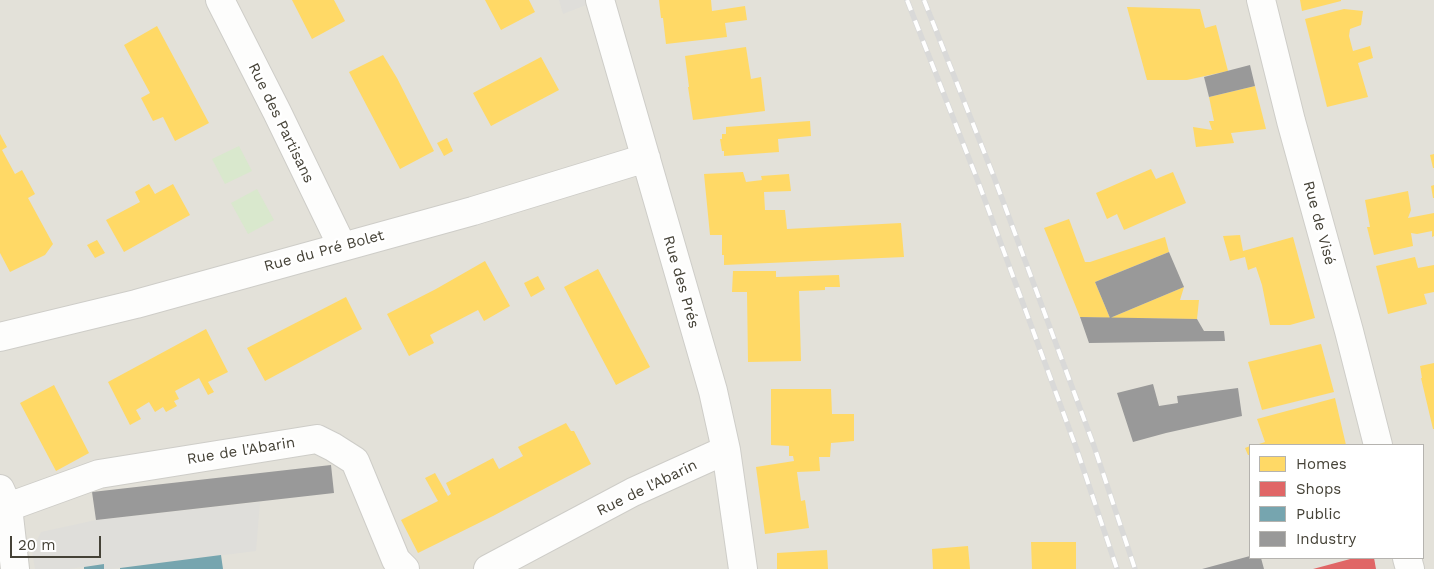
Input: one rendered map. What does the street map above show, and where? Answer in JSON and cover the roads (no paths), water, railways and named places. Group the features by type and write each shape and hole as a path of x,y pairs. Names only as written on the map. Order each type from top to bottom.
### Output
{"street":[{"name":"Rue des Partisans","path":"220,0 342,246"},
{"name":"Rue des Prés","path":"600,0 713,391 726,450 744,569"},
{"name":"Rue de Visé","path":"1261,0 1291,121 1378,444"},
{"name":"Rue du Pré Bolet","path":"0,338 136,304 513,200 646,158"},
{"name":"Rue de l'Abarin","path":"4,498 99,474 316,439 355,461 396,560 405,569"},
{"name":"Rue de l'Abarin","path":"488,569 633,492 726,450"},
{"path":"4,498 15,569"}],"railway":[{"path":"907,0 979,184 1077,450 1117,569"},
{"path":"924,0 994,177 1094,446 1135,569"}]}
